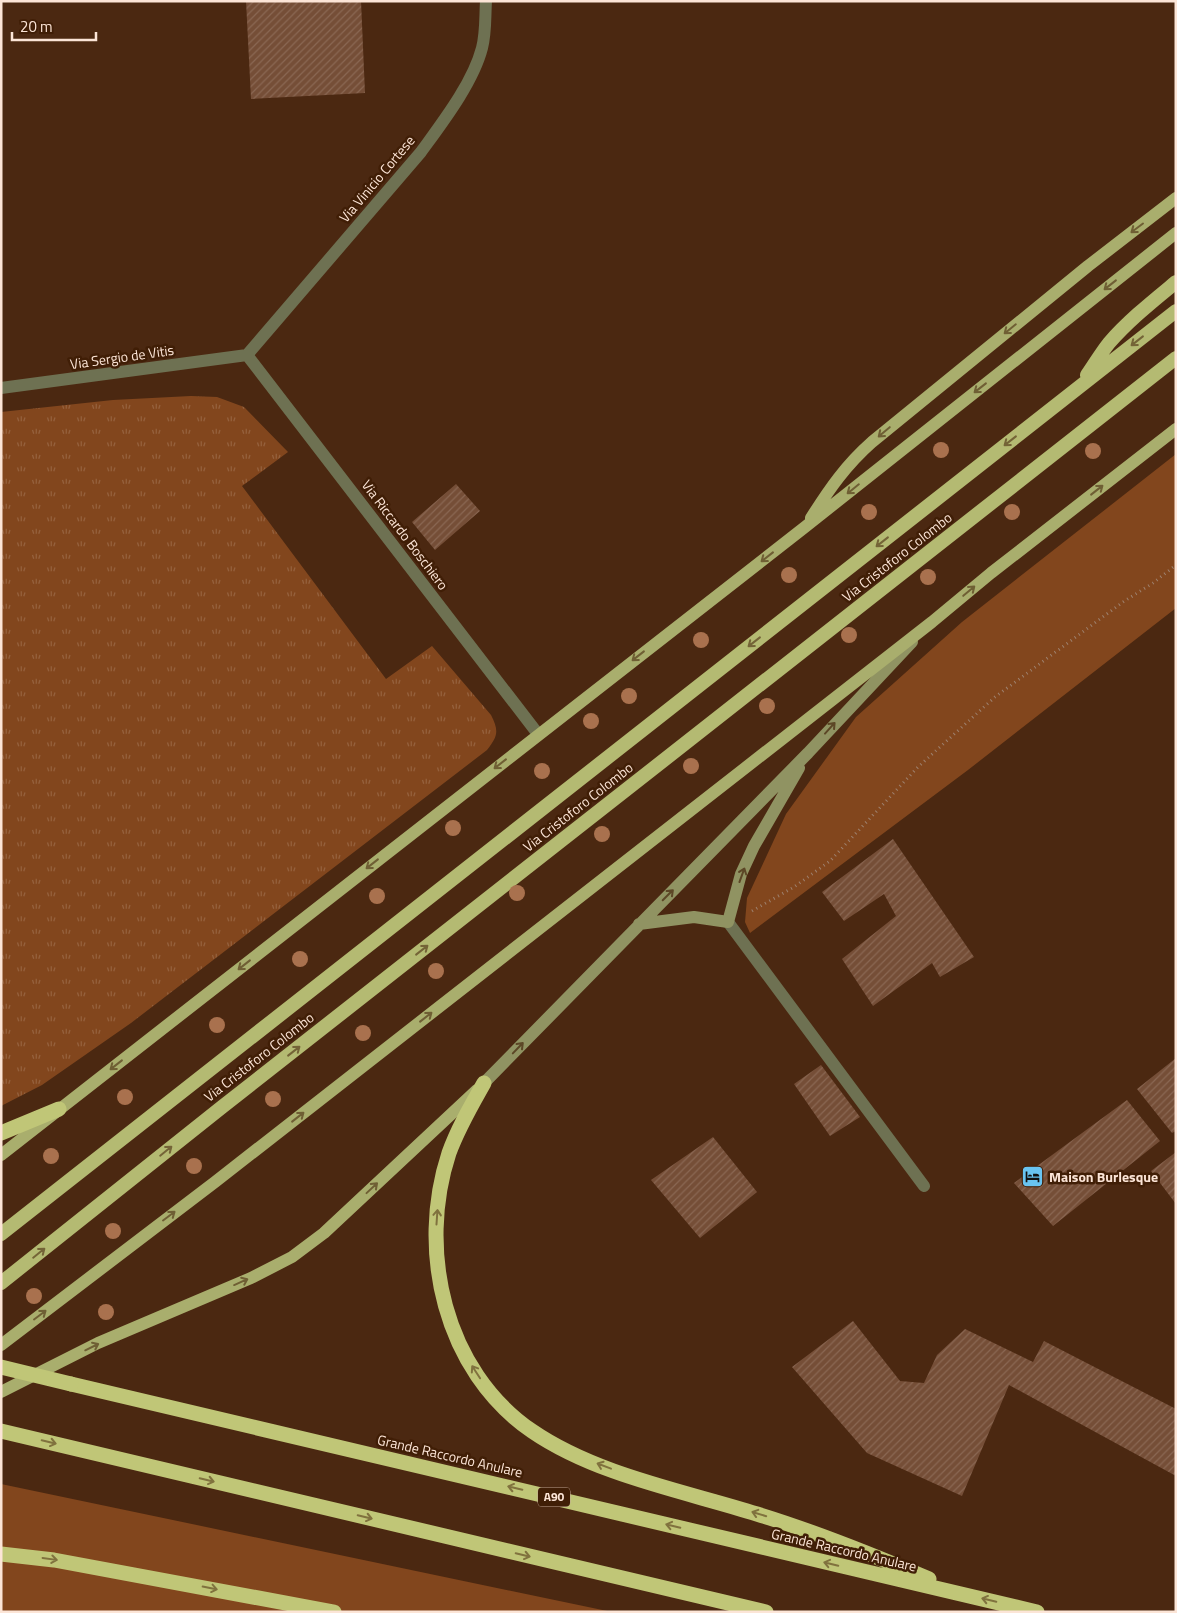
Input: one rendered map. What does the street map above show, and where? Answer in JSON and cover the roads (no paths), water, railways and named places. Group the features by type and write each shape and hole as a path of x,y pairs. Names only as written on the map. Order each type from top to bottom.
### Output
{"highway":[{"path":"1081,386 1108,344 1138,313 1176,282"},
{"name":"Via Cristoforo Colombo","path":"1,1234 1176,311"},
{"name":"Via Cristoforo Colombo","path":"1,1283 222,1107 1176,358"},
{"path":"484,1083 458,1129 449,1153 440,1191 436,1252 443,1298 456,1336 484,1386 500,1405 516,1419 547,1440 591,1461 658,1486 758,1514 824,1536 967,1595"},
{"path":"1,1133 59,1109"},
{"name":"Grande Raccordo Anulare","path":"1,1367 1036,1612"},
{"path":"1,1430 766,1612"},
{"path":"1,1554 54,1560 334,1612"}],"main road":[{"path":"805,527 834,481 872,442 1088,266 1176,198"},
{"path":"1,1154 805,527 1176,233"},
{"path":"1,1345 215,1182 1176,429"},
{"path":"1,1392 98,1344 251,1278 292,1257 324,1233 484,1083 808,753 932,622"},
{"path":"640,924 694,917 730,924 742,874 754,846 808,753"}],"street":[{"name":"Via Vinicio Cortese","path":"247,355 421,152 446,116 480,57 484,35 486,1"},
{"name":"Via Sergio de Vitis","path":"1,388 247,355"},
{"name":"Via Riccardo Boschiero","path":"247,355 538,734"},
{"path":"730,924 924,1186"}],"place":[{"name":"Maison Burlesque","path":"1033,1177"}]}
